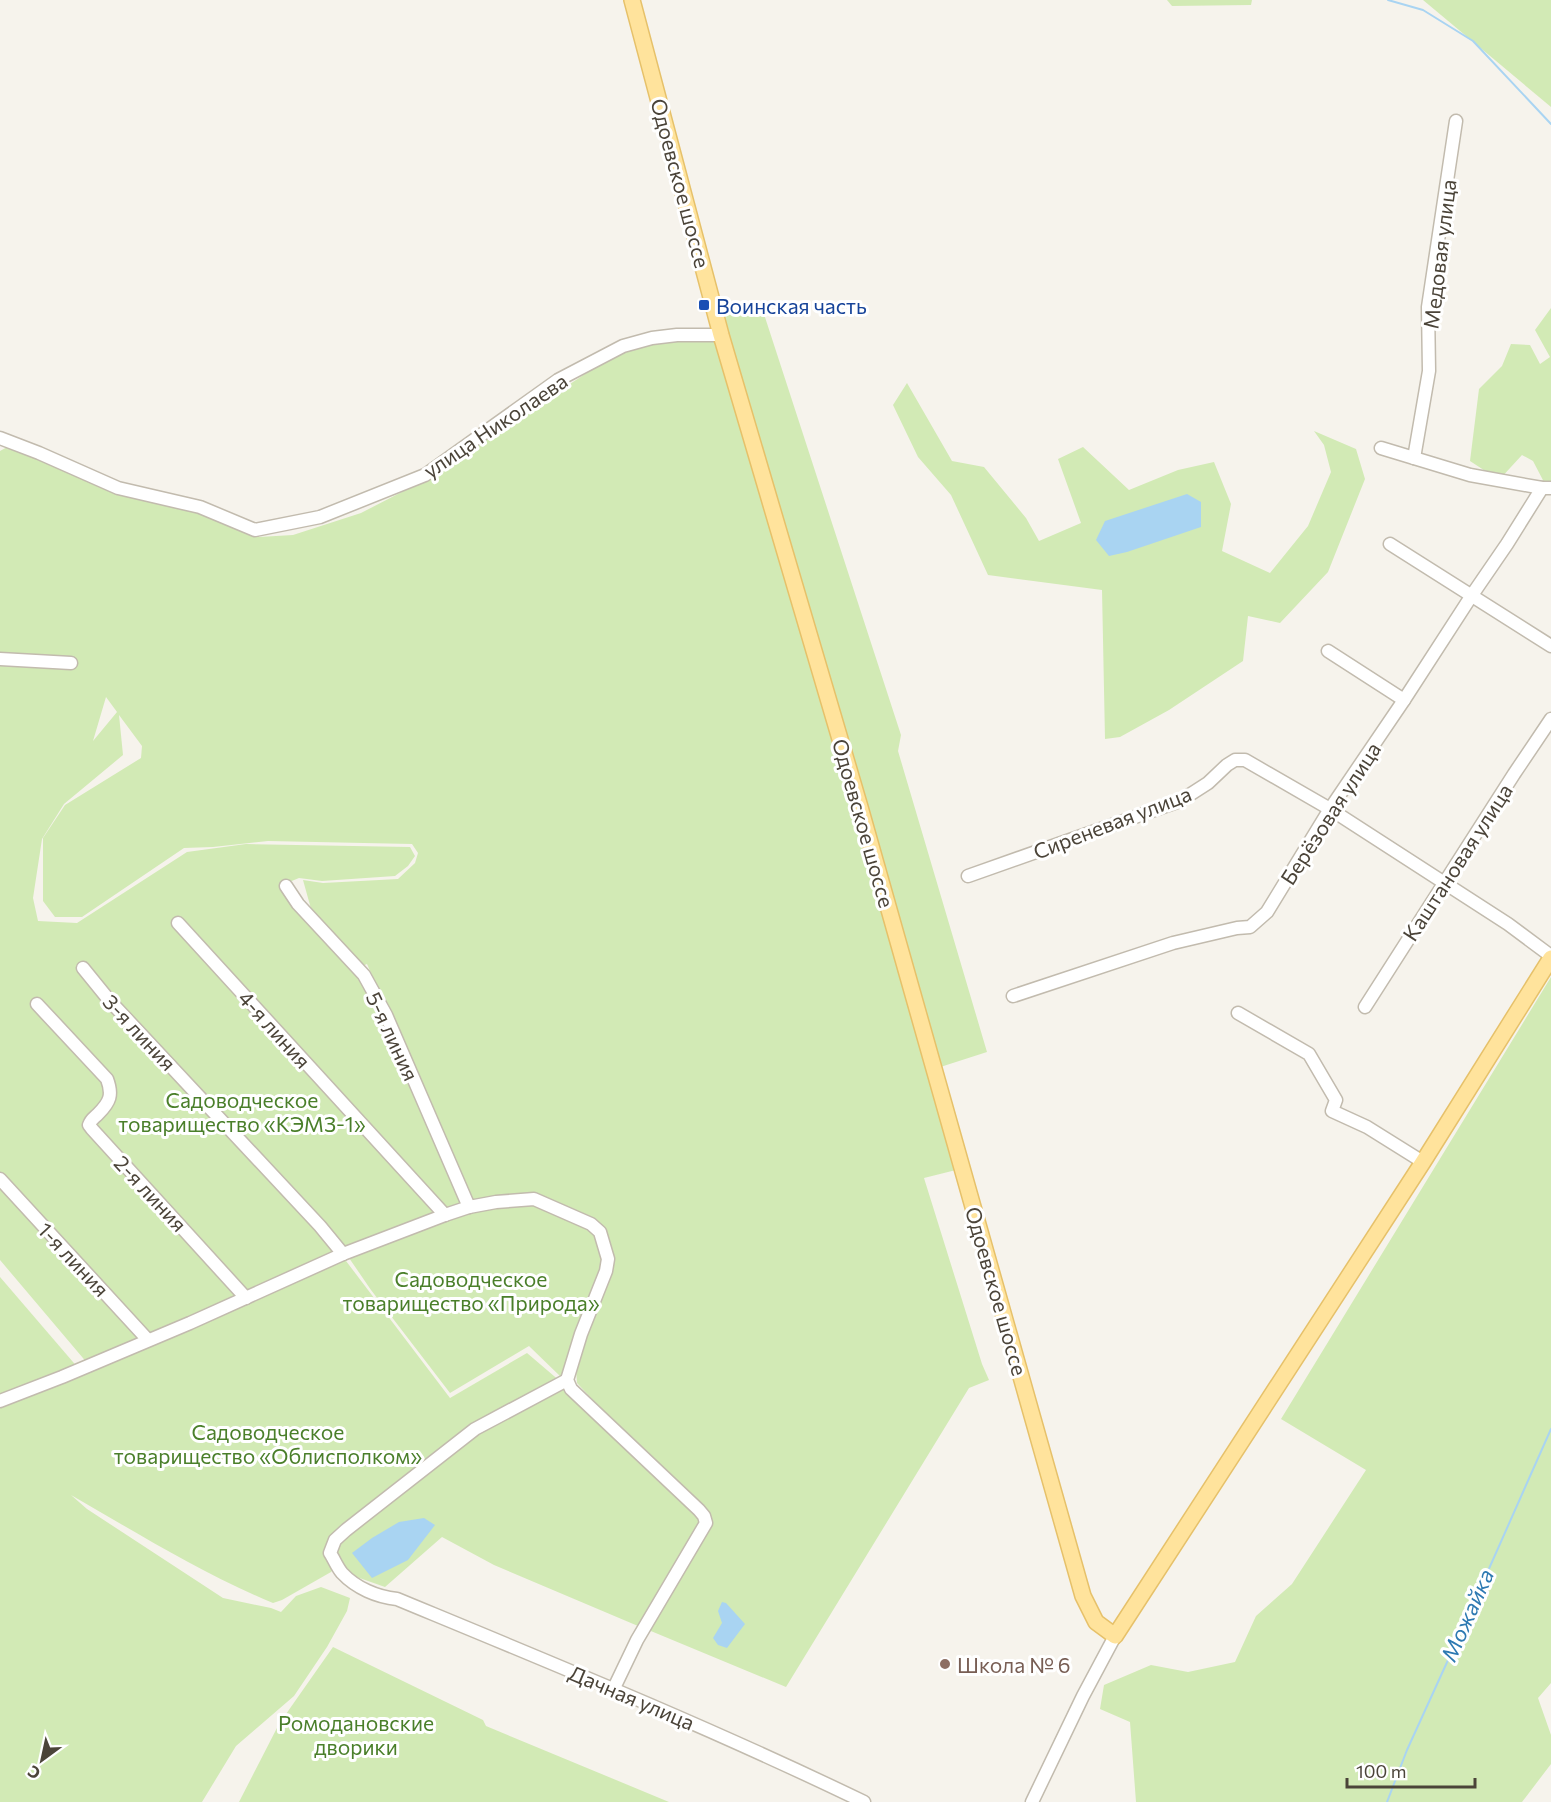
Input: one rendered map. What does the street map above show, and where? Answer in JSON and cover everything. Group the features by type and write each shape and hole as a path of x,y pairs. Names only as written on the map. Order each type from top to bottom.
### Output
{"main road":[{"name":"Одоевское шоссе","path":"632,0 721,335 863,819 1083,1596 1096,1622 1115,1636"},
{"path":"1115,1636 1423,1162 1551,957"}],"street":[{"name":"Медовая улица","path":"1414,458 1429,371 1428,306 1456,121"},
{"name":"улица Николаева","path":"0,437 118,488 200,507 255,530 320,517 425,475 558,380 622,346 652,338 677,335 721,335"},
{"path":"1381,448 1470,475 1546,488"},
{"name":"Берёзовая улица","path":"1013,996 1173,943 1237,928 1251,927 1267,912 1330,809 1546,488"},
{"path":"1390,544 1551,646"},
{"path":"1328,651 1404,700"},
{"path":"0,658 71,663"},
{"name":"Каштановая улица","path":"1365,1007 1551,719"},
{"name":"Сиреневая улица","path":"968,876 1180,801 1208,783 1227,765 1235,760 1245,760 1330,809 1508,924 1551,957"},
{"name":"5-я линия","path":"286,886 297,904 363,975 375,995 386,1015 469,1207"},
{"name":"4-я линия","path":"178,923 444,1215"},
{"name":"3-я линия","path":"83,968 109,1000 320,1226 343,1254"},
{"name":"2-я линия","path":"37,1004 107,1079 111,1090 108,1104 90,1120 89,1125 246,1298"},
{"path":"1238,1013 1309,1054 1336,1100 1332,1111 1367,1127 1423,1162"},
{"name":"1-я линия","path":"0,1179 148,1340"},
{"path":"0,1401 62,1377 343,1254 469,1207 534,1198 591,1224 600,1232 608,1259 606,1271 581,1334 567,1380 571,1389 699,1510 706,1523 642,1631 614,1688"},
{"name":"Дачная улица","path":"567,1380 475,1429 346,1530 335,1540 330,1553 340,1571 367,1590 383,1597 397,1599 614,1688 770,1756 864,1802"},
{"path":"1032,1802 1115,1636"}],"green space":[{"path":"1167,0 1252,0 1251,5 1172,6"},
{"path":"1423,0 1551,0 1551,107"},
{"name":"Садоводческое товарищество «КЭМЗ-1»","path":"762,308 901,735 898,751 987,1052 928,1071 956,1170 924,1178 989,1380 969,1388 786,1687 646,1629 712,1521 702,1507 619,1428 577,1383 576,1369 611,1257 589,1219 529,1193 472,1204 367,964 360,967 313,916 303,880 323,883 398,879 415,863 418,853 412,844 268,841 184,848 82,917 55,917 43,901 43,838 65,805 141,758 142,746 119,715 123,755 64,804 42,839 33,898 38,921 77,923 187,852 246,844 410,847 415,856 408,866 395,876 322,881 299,878 282,885 362,977 466,1205 88,1364 0,1260 0,451 18,441 130,487 192,501 257,523 259,537 293,535 361,513 429,478 621,350 652,339 729,340 723,315","holes":["106,697 117,712 93,741"]},
{"path":"1551,308 1551,483 1545,484 1533,461 1522,455 1499,480 1470,461 1479,389 1502,366 1511,344 1530,345 1540,364 1550,357 1535,330"},
{"path":"907,383 952,461 984,467 1026,518 1039,541 1081,523 1058,459 1083,447 1129,490 1178,470 1214,462 1231,504 1222,551 1270,573 1308,526 1331,472 1324,445 1314,431 1356,449 1365,479 1328,572 1280,623 1248,616 1243,661 1169,710 1120,737 1105,739 1102,590 988,575 951,495 918,457 893,405"},
{"path":"1551,977 1551,1683 1538,1698 1551,1735 1551,1764 1522,1802 1136,1802 1130,1722 1100,1709 1104,1685 1151,1665 1188,1672 1235,1662 1256,1616 1292,1584 1366,1470 1281,1419"},
{"name":"Садоводческое товарищество «Природа»","path":"538,1203 598,1233 606,1265 562,1378 529,1346 450,1393 347,1255 451,1215 499,1205"},
{"name":"Садоводческое товарищество «Облисполком»","path":"343,1257 450,1398 527,1353 561,1382 702,1518 700,1529 638,1626 494,1565 442,1537 385,1587 351,1575 340,1562 331,1572 273,1603 196,1566 71,1495 87,1509 223,1598 281,1612 296,1596 321,1587 350,1598 347,1611 327,1647 294,1696 236,1746 202,1802 0,1802 0,1404"},
{"path":"0,1277 79,1369 0,1399"},
{"name":"Ромодановские дворики","path":"333,1647 483,1720 486,1726 669,1802 239,1802 279,1724"}],"water":[{"path":"1187,494 1201,502 1201,527 1109,556 1096,540 1105,521"},
{"path":"424,1518 435,1525 408,1560 372,1578 352,1553 399,1522"},
{"path":"722,1602 726,1603 745,1624 727,1648 718,1645 713,1638 722,1623 718,1611"}],"waterway":[{"path":"1388,0 1423,10 1473,41 1551,124"},
{"name":"Можайка","path":"1387,1802 1407,1750 1551,1429"}],"place":[{"name":"Воинская часть","path":"704,305"},
{"name":"Школа № 6","path":"945,1664"}]}
